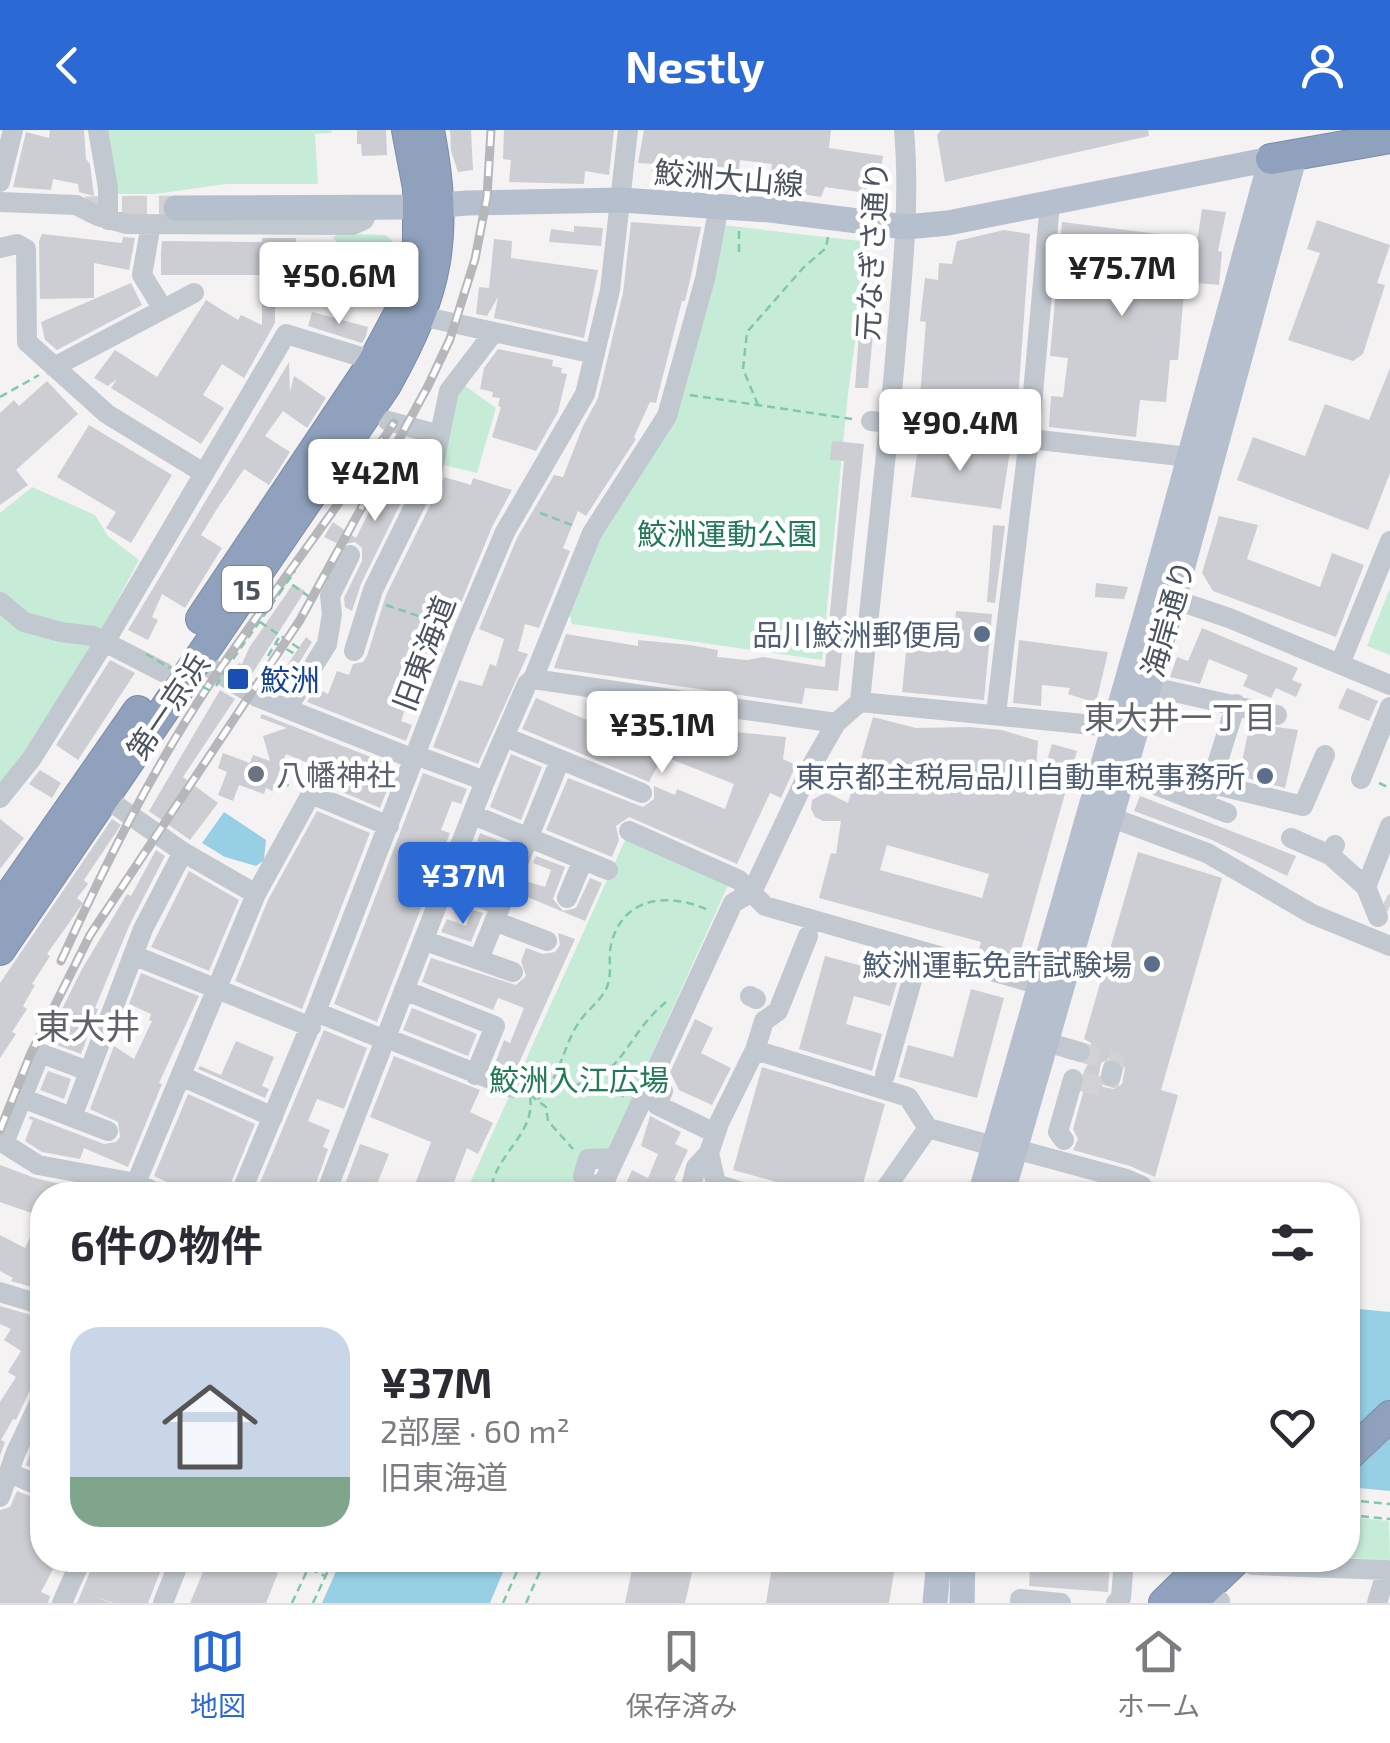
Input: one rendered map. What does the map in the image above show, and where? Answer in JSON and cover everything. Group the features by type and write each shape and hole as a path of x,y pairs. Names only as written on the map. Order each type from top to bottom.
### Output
{"highway":[{"name":"第一京浜","path":"0,910 155,663 387,339 409,287 430,207 406,130"},
{"name":"第一京浜","path":"0,950 386,385 421,316 436,265 428,130"},
{"path":"1287,144 1331,130"},
{"path":"1287,144 1390,138"},
{"path":"1360,1420 1390,1392"},
{"path":"1360,1445 1390,1416"},
{"path":"1164,1603 1196,1572"},
{"path":"1210,1602 1229,1572"}],"main road":[{"name":"鮫洲大山線","path":"176,208 430,207 621,200 719,206 906,227 948,223 1050,202 1287,144"},
{"name":"海岸通り","path":"987,1182 1046,1042 1148,686 1189,457 1287,144"},
{"name":"海岸通り","path":"1003,1182 1004,1148 1040,985 1113,727 1163,596 1287,144"},
{"path":"935,1603 939,1572"},
{"path":"962,1572 962,1603"}],"street":[{"path":"0,182 13,130"},
{"path":"98,130 108,188 108,220"},
{"name":"旧東海道","path":"246,1182 314,1019 462,630 520,506 585,394 610,290 628,130"},
{"name":"元なぎさ通り","path":"860,702 871,421 906,227 908,177 904,130"},
{"path":"0,202 76,205 108,220 151,224 353,226 364,220 369,208"},
{"path":"996,714 1029,438 1050,202"},
{"path":"330,1182 486,781 527,684 534,679 592,533 667,416 705,280 719,206"},
{"path":"151,224 142,275 164,309"},
{"path":"0,248 17,244 26,248 27,342 107,414 202,472"},
{"path":"54,367 194,292"},
{"path":"421,316 596,354"},
{"path":"288,707 340,647 370,600 433,468 449,391 494,332"},
{"path":"0,798 32,758 105,642 286,334 365,358 372,364"},
{"path":"388,421 440,436"},
{"path":"871,421 1189,457"},
{"path":"1340,664 1390,541"},
{"path":"340,647 330,596 350,555"},
{"path":"1163,596 1390,685"},
{"path":"0,602 24,622 93,636 155,663"},
{"path":"198,660 257,696 486,781"},
{"path":"534,679 836,723"},
{"path":"1148,686 1277,715"},
{"path":"612,1158 707,975 733,904 752,892 812,765 836,723 860,702 1113,727"},
{"path":"1204,804 1236,704"},
{"path":"1367,780 1390,707"},
{"path":"505,737 642,793"},
{"path":"1325,756 1289,838 1332,850 1384,903"},
{"path":"479,959 560,760"},
{"path":"1122,772 1227,813"},
{"path":"1212,784 1303,806"},
{"path":"137,1182 256,894 310,794 389,826"},
{"path":"104,797 183,852 256,894"},
{"path":"473,814 608,870"},
{"path":"1110,817 1207,853 1312,914 1390,946"},
{"path":"629,830 739,880 765,906 1040,985"},
{"path":"1366,887 1389,836"},
{"path":"72,1117 142,929 183,852"},
{"path":"567,898 582,860"},
{"path":"445,885 547,941"},
{"path":"1366,887 1384,903"},
{"path":"692,1182 764,1021 778,1011 808,936"},
{"path":"423,940 512,972"},
{"path":"885,1074 920,952"},
{"path":"135,956 218,989 386,1039 513,1088"},
{"path":"404,990 495,1026 475,1074"},
{"path":"1046,1042 1080,1052"},
{"path":"754,1050 908,1097 928,1128 1133,1182"},
{"path":"88,1072 40,1052 2,1142 38,1166 105,1182"},
{"path":"1038,1068 1077,1080 1058,1132 1064,1140"},
{"path":"182,1076 273,1118"},
{"path":"663,1091 657,1105 712,1143 716,1182"},
{"path":"22,1098 108,1131"},
{"path":"890,1182 928,1128"},
{"path":"0,1292 30,1301"},
{"path":"0,1497 30,1422"},
{"path":"10,1473 30,1482"},
{"path":"1360,1569 1387,1570 1377,1603"},
{"path":"62,1603 76,1572"},
{"path":"163,1603 175,1572"},
{"path":"1116,1603 1121,1598 1123,1572"},
{"path":"1020,1603 1020,1599 1061,1603"}],"path":[{"path":"739,225 739,254"},
{"path":"758,406 743,370 747,332 802,268 826,248 829,234"},
{"path":"0,396 54,367"},
{"path":"674,393 871,421"},
{"path":"520,506 592,533"},
{"path":"234,658 295,572 288,565"},
{"path":"280,576 332,614"},
{"path":"370,600 462,630"},
{"path":"259,621 306,653"},
{"path":"268,656 280,636"},
{"path":"275,643 299,656"},
{"path":"155,663 212,692"},
{"path":"216,686 229,665"},
{"path":"1367,780 1390,788"},
{"path":"538,1099 550,1089 580,1020 605,992 612,940 632,911 664,898 687,901 722,928"},
{"path":"550,1089 569,1088 608,1073 648,1021 674,996"},
{"path":"608,1073 624,1102"},
{"path":"492,1182 528,1122 530,1095 546,1107 548,1121 556,1133 578,1154"},
{"path":"1360,1501 1390,1504"},
{"path":"1360,1516 1390,1519"},
{"path":"292,1603 307,1572"},
{"path":"316,1572 326,1576"},
{"path":"313,1603 328,1572"},
{"path":"503,1603 517,1572"},
{"path":"526,1603 540,1572"}],"green space":[{"path":"104,130 332,133 315,134 318,184 226,184 155,194 116,194"},
{"name":"鮫洲運動公園","path":"722,225 869,242 848,393 822,660 572,624 568,609 600,534 671,422"},
{"path":"386,235 397,246 392,288 341,276 347,257 333,237"},
{"path":"464,385 496,408 477,473 444,465 453,392"},
{"path":"32,487 95,515 108,536 139,560 88,655 0,791 0,513"},
{"path":"1390,588 1390,655 1367,646"},
{"name":"鮫洲入江広場","path":"626,838 729,883 608,1152 578,1169 578,1182 470,1182"},
{"path":"1360,1518 1389,1521 1390,1560 1360,1559"}],"water":[{"path":"224,812 266,840 264,860 256,866 225,857 202,843"},
{"path":"1360,1309 1390,1312 1390,1491 1360,1488"},
{"path":"336,1572 503,1572 490,1603 322,1603"}],"building":[{"path":"50,130 84,130 94,196 79,192 78,184 53,179 51,190 13,187 26,132 49,138"},
{"path":"357,130 386,130 387,155 362,156"},
{"path":"450,130 471,130 473,170 458,172"},
{"path":"504,130 614,130 609,175 585,171 584,184 509,182 511,160 503,159"},
{"path":"644,130 831,130 829,148 883,156 881,170 871,168 866,193 825,187 821,197 774,190 770,184 772,164 740,160 738,179 651,171 652,164 638,163"},
{"path":"941,130 1148,130 1149,136 945,182 937,135"},
{"path":"1202,209 1226,212 1218,251 1222,252 1219,285 1185,282 1178,360 1170,360 1166,402 1140,400 1136,437 1049,427 1051,396 1063,397 1068,358 1050,356 1062,222 1158,234 1156,245 1196,249"},
{"path":"1317,220 1390,245 1377,283 1385,285 1363,354 1353,361 1288,340 1320,253 1307,249"},
{"path":"631,222 701,227 685,301 656,403 650,402 636,439 586,516 578,511 563,548 570,551 539,628 525,624 518,651 528,654 478,764 433,747 459,680 482,686 490,664 496,666 504,639 479,629 517,538 554,475 563,477 598,398 623,293"},
{"path":"574,226 603,228 601,246 549,242 551,229 574,232"},
{"path":"1004,230 1030,234 1017,414 1000,413 1000,418 919,409 926,322 920,321 925,278 938,280 939,263 952,264 957,241"},
{"path":"42,234 122,243 123,237 135,238 129,270 94,263 94,298 40,299"},
{"path":"262,238 296,238 296,290 287,290 288,300 275,300 275,323 244,378 222,364 203,395 224,408 201,444 111,388 117,379 108,386 94,378 115,350 157,377 206,300 238,320 241,315 262,325 262,275 161,275 161,252 162,241 262,242"},
{"path":"494,239 512,241 511,258 598,270 584,338 494,318 498,297 487,316 476,314 479,287 489,288"},
{"path":"131,283 142,305 57,350 45,340 41,322"},
{"path":"312,312 368,327 366,336 362,343 308,326"},
{"path":"860,319 874,321 868,388 855,388"},
{"path":"498,349 553,360 552,366 567,374 558,412 536,451 492,437 500,398 480,389 484,368"},
{"path":"289,362 290,392 294,376 326,398 307,428 283,411 265,436 290,452 269,485 244,469 215,512 201,535 222,548 185,608 162,594 152,617 158,620 148,640 128,630"},
{"path":"1390,368 1390,473 1368,530 1237,480 1253,437 1305,456 1325,404 1369,420"},
{"path":"47,381 78,414 16,470 28,485 0,505 0,413 14,400 19,406"},
{"path":"89,425 172,475 131,543 106,528 116,512 57,477"},
{"path":"919,440 1010,451 1001,509 911,497"},
{"path":"832,441 864,444 838,691 805,688 802,704 554,668 566,634 638,646 638,640 690,645 718,650 717,657 763,657 825,667 844,461 830,460"},
{"path":"415,442 424,445 420,464 361,584 352,611 345,607 344,598 362,561 362,548 355,542 341,545 324,537 333,522 356,538 390,471 409,477"},
{"path":"444,477 471,485 473,478 512,490 492,527 421,700 410,695 401,721 412,725 406,741 307,702 316,688 328,694 337,671 349,675 353,664 363,662 367,656 386,595"},
{"path":"1219,516 1258,525 1247,559 1320,587 1332,553 1364,565 1336,637 1213,591 1202,573"},
{"path":"993,525 1005,526 995,603 987,602"},
{"path":"1096,583 1128,587 1124,599 1095,597"},
{"path":"293,584 305,591 250,677 235,667 242,664"},
{"path":"956,611 992,614 984,700 902,692 907,643 953,647"},
{"path":"1202,628 1298,668 1292,680 1302,684 1296,697 1276,688 1271,698 1243,686 1248,675 1209,659 1200,684 1170,677 1177,657 1188,661"},
{"path":"306,637 312,642 281,692 272,688"},
{"path":"1019,640 1108,652 1096,703 1068,694 1070,688 1042,685 1041,706 1013,703"},
{"path":"110,660 135,673 78,760 56,745"},
{"path":"1347,688 1378,701 1369,721 1338,708"},
{"path":"220,690 235,699 183,777 218,803 190,840 149,811"},
{"path":"536,698 587,720 593,702 641,712 642,709 686,715 724,731 786,737 783,759 796,765 781,798 770,793 737,864 629,817 616,826 619,840 612,857 546,830 568,778 643,807 654,799 654,786 675,795 677,789 725,809 734,784 663,756 649,782 522,729"},
{"path":"262,714 396,767 380,808 321,783 327,771 286,754 272,791 266,788 264,794 239,785 233,801 218,795 227,772 218,768 223,753 250,763 253,755 270,761 263,736 287,728 260,718"},
{"path":"873,717 916,728 1002,730 1038,741 1035,782 1040,783 1052,744 1077,751 1017,964 978,953 981,942 819,898 831,853 836,854 841,821 815,817 812,800 826,792 848,803","holes":["887,845 989,874 982,898 880,870"]},
{"path":"1250,723 1298,730 1285,788 1239,776"},
{"path":"511,754 542,767 521,820 490,807"},
{"path":"40,770 61,783 52,798 29,784"},
{"path":"423,773 467,789 461,804 452,801 441,830 450,833 377,1022 334,1004"},
{"path":"1140,796 1296,856 1287,876 1212,840 1134,811"},
{"path":"317,811 370,833 302,1009 235,981 268,900"},
{"path":"0,819 24,838 0,869"},
{"path":"112,819 121,825 84,880 88,884 77,898 83,903 47,954 50,956 23,1006 27,1009 12,1032 16,1034 0,1058 0,983"},
{"path":"480,833 510,845 507,853 477,841"},
{"path":"156,850 165,856 130,924 95,1008 98,1009 81,1054 46,1041 82,969 127,894 131,896"},
{"name":"鮫洲運転免許試験場","path":"1138,852 1222,878 1161,1090 1178,1095 1155,1177 1073,1150 1078,1139 1073,1129 1086,1082 1084,1071 1093,1055 1091,1043 1084,1039","holes":["1109,1058 1120,1060 1125,1068 1122,1084 1114,1089 1103,1087 1098,1079 1101,1063"]},
{"path":"536,856 565,867 553,899 563,911 576,908 590,878 602,883 585,921 520,894 526,881 545,887 551,870 533,863"},
{"path":"468,863 484,868 479,883 463,877"},
{"path":"189,871 239,900 209,971 151,947"},
{"path":"472,910 483,913 471,942 441,932 447,919 466,926"},
{"path":"558,933 575,939 514,1074 494,1066 504,1040 510,1043 524,1008 498,998 493,1010 422,982 431,958 516,985 526,976 521,961 526,948 543,954 555,952 560,945"},
{"path":"825,956 899,976 890,1006 854,996 846,1024 882,1034 872,1071 799,1049"},
{"path":"141,973 199,996 159,1083 162,1084 128,1167 84,1148 80,1159 42,1152 25,1141 33,1120 30,1116 104,1144 120,1137 118,1122 90,1109 114,1046 134,1059 152,1021 151,1014 129,1004"},
{"path":"971,989 1004,998 977,1098 899,1077 908,1045 953,1057"},
{"path":"412,1008 477,1034 468,1056 403,1030"},
{"path":"695,1019 713,1028 701,1053 731,1068 712,1105 679,1090 670,1072"},
{"path":"324,1030 367,1048 344,1109 317,1099 308,1121 330,1130 317,1182 260,1182"},
{"path":"236,1041 274,1057 262,1086 269,1089 265,1098 198,1069 200,1066 221,1075"},
{"path":"394,1056 480,1090 470,1112 493,1123 478,1154 467,1148 454,1182 416,1182 431,1142 370,1117"},
{"path":"762,1067 885,1104 864,1182 777,1182 733,1170"},
{"path":"48,1071 71,1079 64,1099 40,1090"},
{"path":"188,1094 255,1124 231,1182 167,1182 154,1176"},
{"path":"650,1116 681,1132 675,1144 688,1150 674,1180 678,1182 627,1182 632,1170 648,1178 658,1154 641,1146"},
{"path":"360,1144 389,1154 378,1182 346,1182"},
{"path":"0,1165 52,1182 30,1182 30,1212 0,1202"},
{"path":"0,1235 25,1248 30,1237 30,1286 11,1281 13,1278 0,1271"},
{"path":"0,1306 30,1315 30,1390 1,1440 5,1442 0,1456 0,1402 16,1377 8,1372 21,1351 4,1340 11,1329 0,1324"},
{"path":"17,1491 30,1496 30,1572 51,1572 41,1592 50,1596 48,1603 0,1603 0,1510 10,1507"},
{"path":"90,1572 160,1572 148,1603 113,1603 94,1596 111,1603 77,1603"},
{"path":"203,1572 278,1573 266,1603 190,1603"},
{"path":"631,1572 692,1572 685,1603 625,1603"},
{"path":"771,1572 894,1572 889,1603 766,1603"},
{"path":"1030,1572 1109,1572 1108,1592 1029,1586"}],"tunnel":[{"path":"85,209 176,208"},
{"path":"1384,903 1390,906"},
{"path":"1080,1052 1115,1062 1112,1071"},
{"path":"1081,1081 1107,1089 1111,1076"}],"railway":[{"path":"0,1130 31,1053 90,935 300,620 428,386 450,339 475,259 487,197 491,130"},
{"path":"61,961 129,820 188,718 394,423"}],"place":[{"name":"品川鮫洲郵便局","path":"982,634"},
{"name":"鮫洲","path":"238,679"},
{"name":"八幡神社","path":"256,774"},
{"name":"東京都主税局品川自動車税事務所","path":"1265,776"},
{"name":"鮫洲運転免許試験場","path":"1152,964"}],"district":[{"name":"東大井一丁目","path":"1180,716"},
{"name":"東大井","path":"88,1025"}]}
